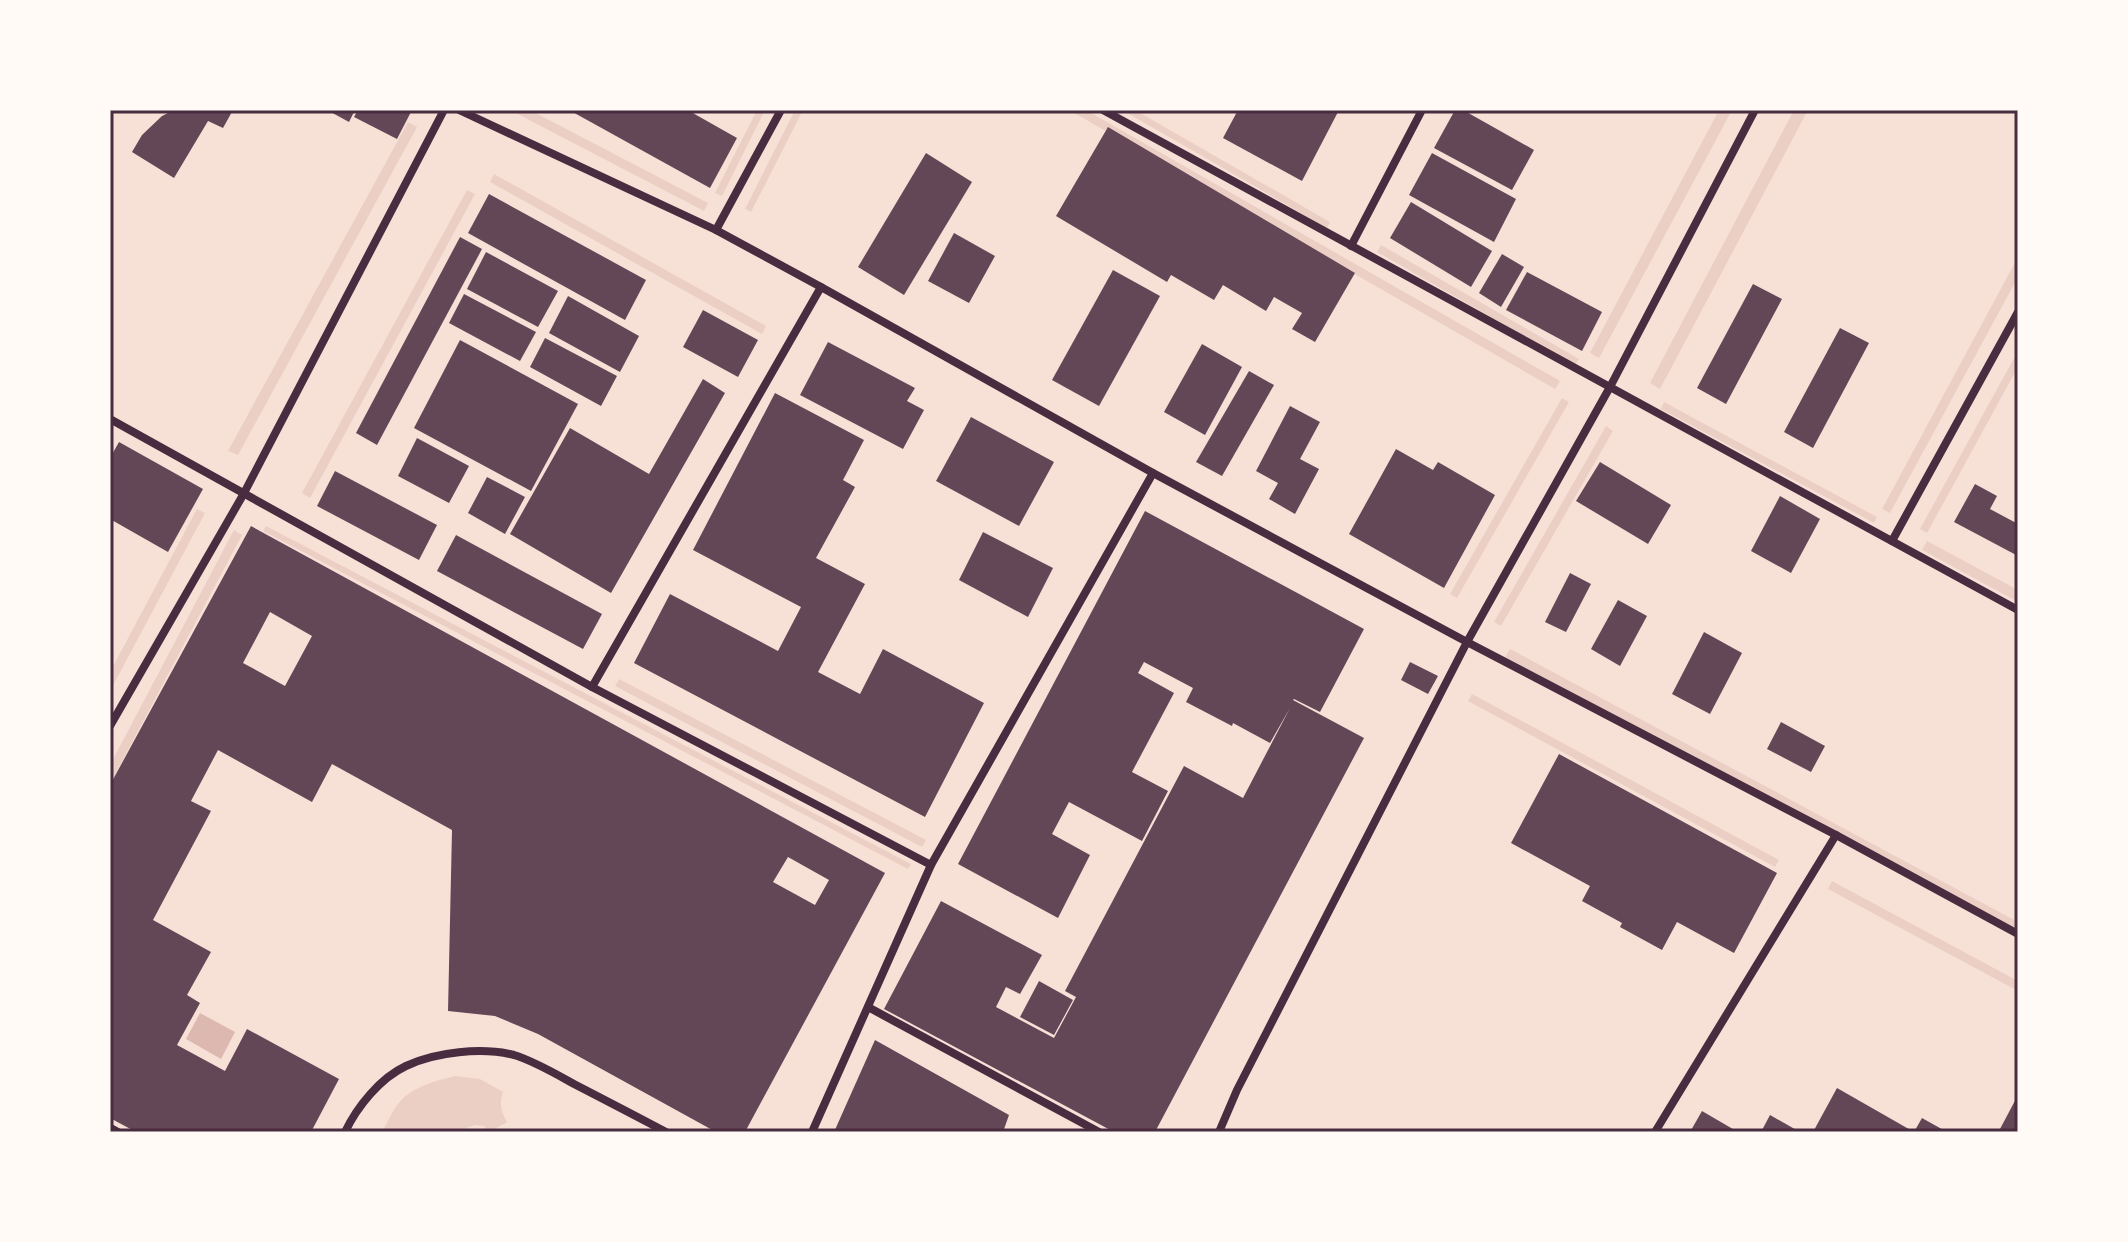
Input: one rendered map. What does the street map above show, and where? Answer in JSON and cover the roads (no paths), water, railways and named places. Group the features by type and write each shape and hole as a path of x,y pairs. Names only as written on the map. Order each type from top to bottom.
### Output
{"street":[{"path":"110,726 243,495 444,110"},
{"path":"459,110 716,230 1153,473 2018,934"},
{"path":"716,230 781,110"},
{"path":"1103,110 2018,610"},
{"path":"1351,246 1422,110"},
{"path":"1219,1132 1237,1090 1467,642 1610,387 1755,110"},
{"path":"592,687 821,287"},
{"path":"1892,541 2018,312"},
{"path":"110,419 592,687 931,865"},
{"path":"812,1132 931,865 1153,473"},
{"path":"1655,1132 1836,835"},
{"path":"868,1007 1099,1132"},
{"path":"345,1132 352,1116 376,1088 406,1066 447,1054 479,1050 515,1056 666,1132"},
{"path":"110,1127 119,1132"}]}
